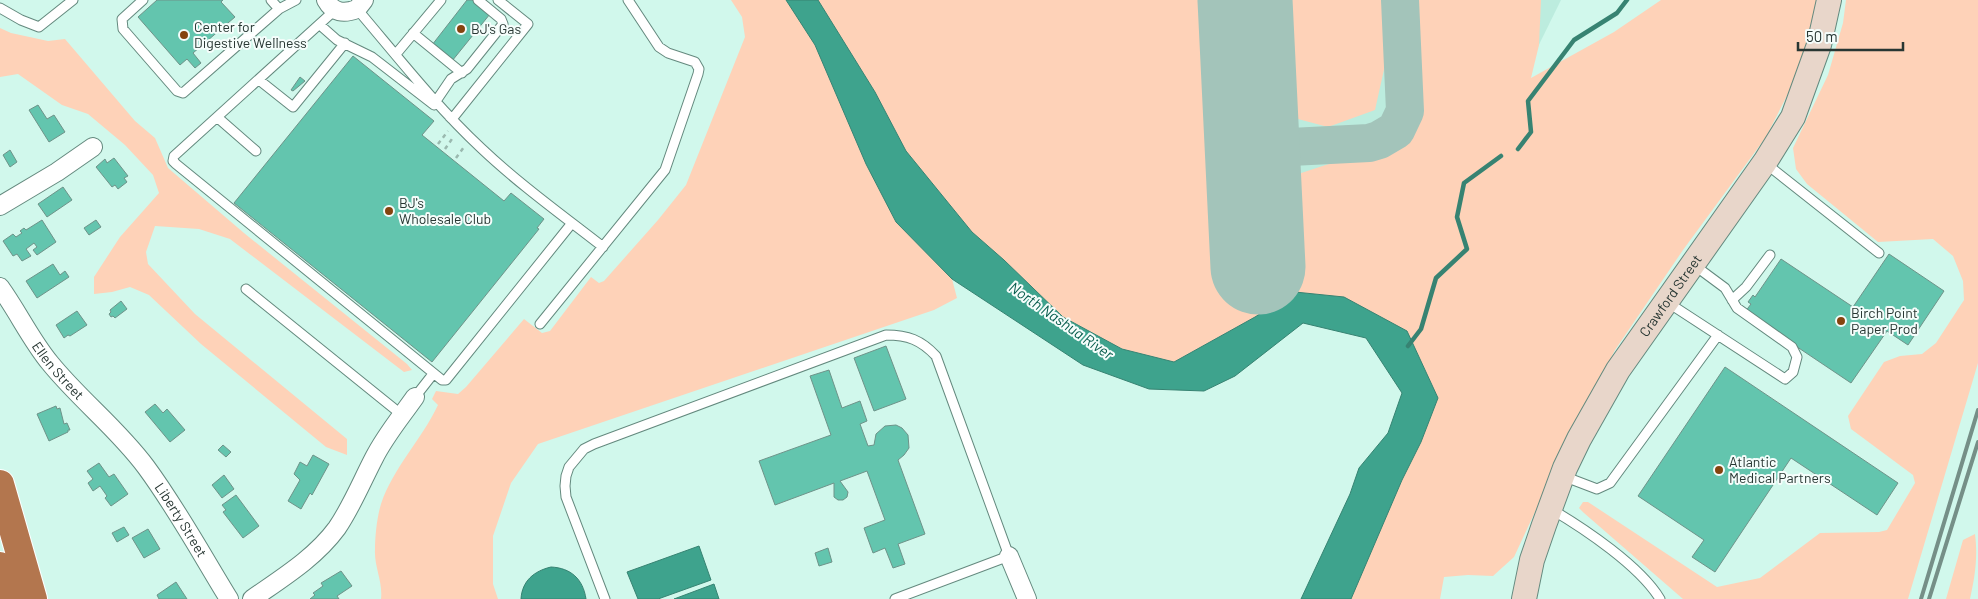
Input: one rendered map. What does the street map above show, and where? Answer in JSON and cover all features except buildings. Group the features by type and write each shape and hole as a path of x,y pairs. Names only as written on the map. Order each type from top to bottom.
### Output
{"highway":[{"path":"0,484 33,599"},
{"path":"0,566 10,599"}],"main road":[{"name":"Crawford Street","path":"1524,599 1532,560 1562,475 1591,416 1618,370 1765,162 1793,117 1819,45 1829,0"}],"street":[{"path":"328,3 344,12 361,4"},
{"path":"0,206 93,147"},
{"name":"Ellen Street","path":"0,287 50,363 128,445"},
{"path":"252,599 317,551 336,529 350,506 375,456 415,397"},
{"name":"Liberty Street","path":"128,445 146,466 171,504 229,599"},
{"path":"1009,556 1027,599"}],"lane":[{"path":"0,8 21,20 39,27 73,0"},
{"path":"143,0 122,19 123,29 177,91 184,93 280,4 296,0"},
{"path":"271,0 280,4"},
{"path":"396,54 440,0"},
{"path":"435,103 452,79 462,73 503,24 501,19 478,0"},
{"path":"456,123 528,24 498,0"},
{"path":"540,324 668,165 699,69 698,65 690,59 668,53 659,47 628,0"},
{"path":"328,3 320,25 174,156 173,161 176,164 442,380 446,380 572,223"},
{"path":"361,4 396,54 435,103"},
{"path":"320,25 333,37 372,57 435,103 506,170 603,247"},
{"path":"413,33 462,73"},
{"path":"258,80 293,107 345,43"},
{"path":"217,117 256,151"},
{"path":"1765,162 1879,253"},
{"path":"1732,300 1746,287 1770,255"},
{"path":"1667,301 1785,379 1793,372 1797,357 1792,347 1737,308 1725,288 1693,264"},
{"path":"246,289 402,415"},
{"path":"605,599 566,497 566,476 569,467 584,449 751,384 886,335 901,335 914,338 927,346 936,356 1009,556 895,599"},
{"path":"1562,475 1597,489 1610,484 1718,335"},
{"path":"415,397 434,374"},
{"path":"1550,509 1584,528 1637,572 1654,589 1660,599"}],"path":[{"path":"438,144 456,123"},
{"path":"445,149 456,123"}],"shaded area":[{"path":"731,0 786,0 815,45 866,164 896,222 952,279 957,298 934,310 538,444 511,483 493,536 493,584 498,599 381,599 381,586 375,556 377,521 381,504 393,478 438,405 432,399 436,391 458,394 524,319 542,333 550,331 591,277 599,283 604,281 686,185 745,37 742,17"},
{"path":"818,0 1212,0 1226,272 1291,267 1287,178 1332,163 1391,147 1409,131 1414,119 1417,102 1413,0 1541,0 1539,45 1531,78 1614,32 1661,0 1817,0 1800,70 1766,137 1683,250 1615,350 1563,452 1514,557 1493,576 1468,575 1444,577 1440,599 1351,599 1402,480 1421,442 1438,398 1407,331 1295,292 1255,317 1174,362 1122,349 1063,317 972,232 906,151 875,92"},
{"path":"1158,0 1561,0 1485,154 1407,302 1236,277 1184,242"},
{"path":"1277,0 1385,0 1385,65 1375,110 1328,127 1283,115"},
{"path":"1846,0 1978,0 1978,363 1908,599 1683,599 1584,513 1579,508 1583,502 1588,502 1717,587 1760,578 1820,533 1879,532 1887,530 1915,483 1913,475 1851,429 1848,416 1884,362 1900,356 1922,354 1936,343 1964,300 1963,281 1953,256 1933,239 1878,242 1807,184 1796,169 1793,148 1828,75 1843,23"},
{"path":"0,28 11,33 48,41 65,39 135,121 155,138 168,168 244,233 412,370 404,372 230,239 199,229 155,226 146,252 148,264 195,314 347,439 347,455 326,447 201,344 149,295 130,287 94,294 94,277 120,237 159,193 153,175 125,145 88,114 62,105 18,74 0,77"},
{"path":"1975,534 1976,566 1970,599 1946,599 1963,540"}],"water":[{"name":"North Nashua River","path":"786,0 818,0 875,92 906,151 972,232 1063,317 1122,349 1174,362 1255,317 1295,292 1344,297 1407,331 1438,398 1421,442 1402,480 1351,599 1301,599 1350,494 1359,468 1388,433 1402,393 1366,338 1303,323 1235,376 1204,391 1149,389 1083,365 952,279 896,222 866,164 815,45"},
{"path":"699,546 711,580 658,599 638,599 627,572"},
{"path":"551,567 570,572 575,576 582,586 586,599 521,599 526,582 539,571"},
{"path":"714,584 719,599 674,599"}],"waterway":[{"path":"1518,149 1531,132 1528,101 1574,40 1617,13 1627,0"},
{"path":"1408,346 1421,329 1436,278 1467,249 1457,217 1464,183 1501,156"}],"taxiway":[{"path":"1250,104 1259,128 1263,133 1274,142 1291,147 1369,143 1379,140 1396,130 1405,111 1400,0"}],"runway":[{"path":"1245,0 1258,267"}],"railway":[{"path":"1921,599 1978,410"},
{"path":"1929,599 1978,442"}],"place":[{"name":"BJ's Gas","path":"461,29"},
{"name":"Center for Digestive Wellness","path":"184,35"},
{"name":"BJ's Wholesale Club","path":"389,211"},
{"name":"Birch Point Paper Prod","path":"1841,321"},
{"name":"Atlantic Medical Partners","path":"1719,470"}]}
